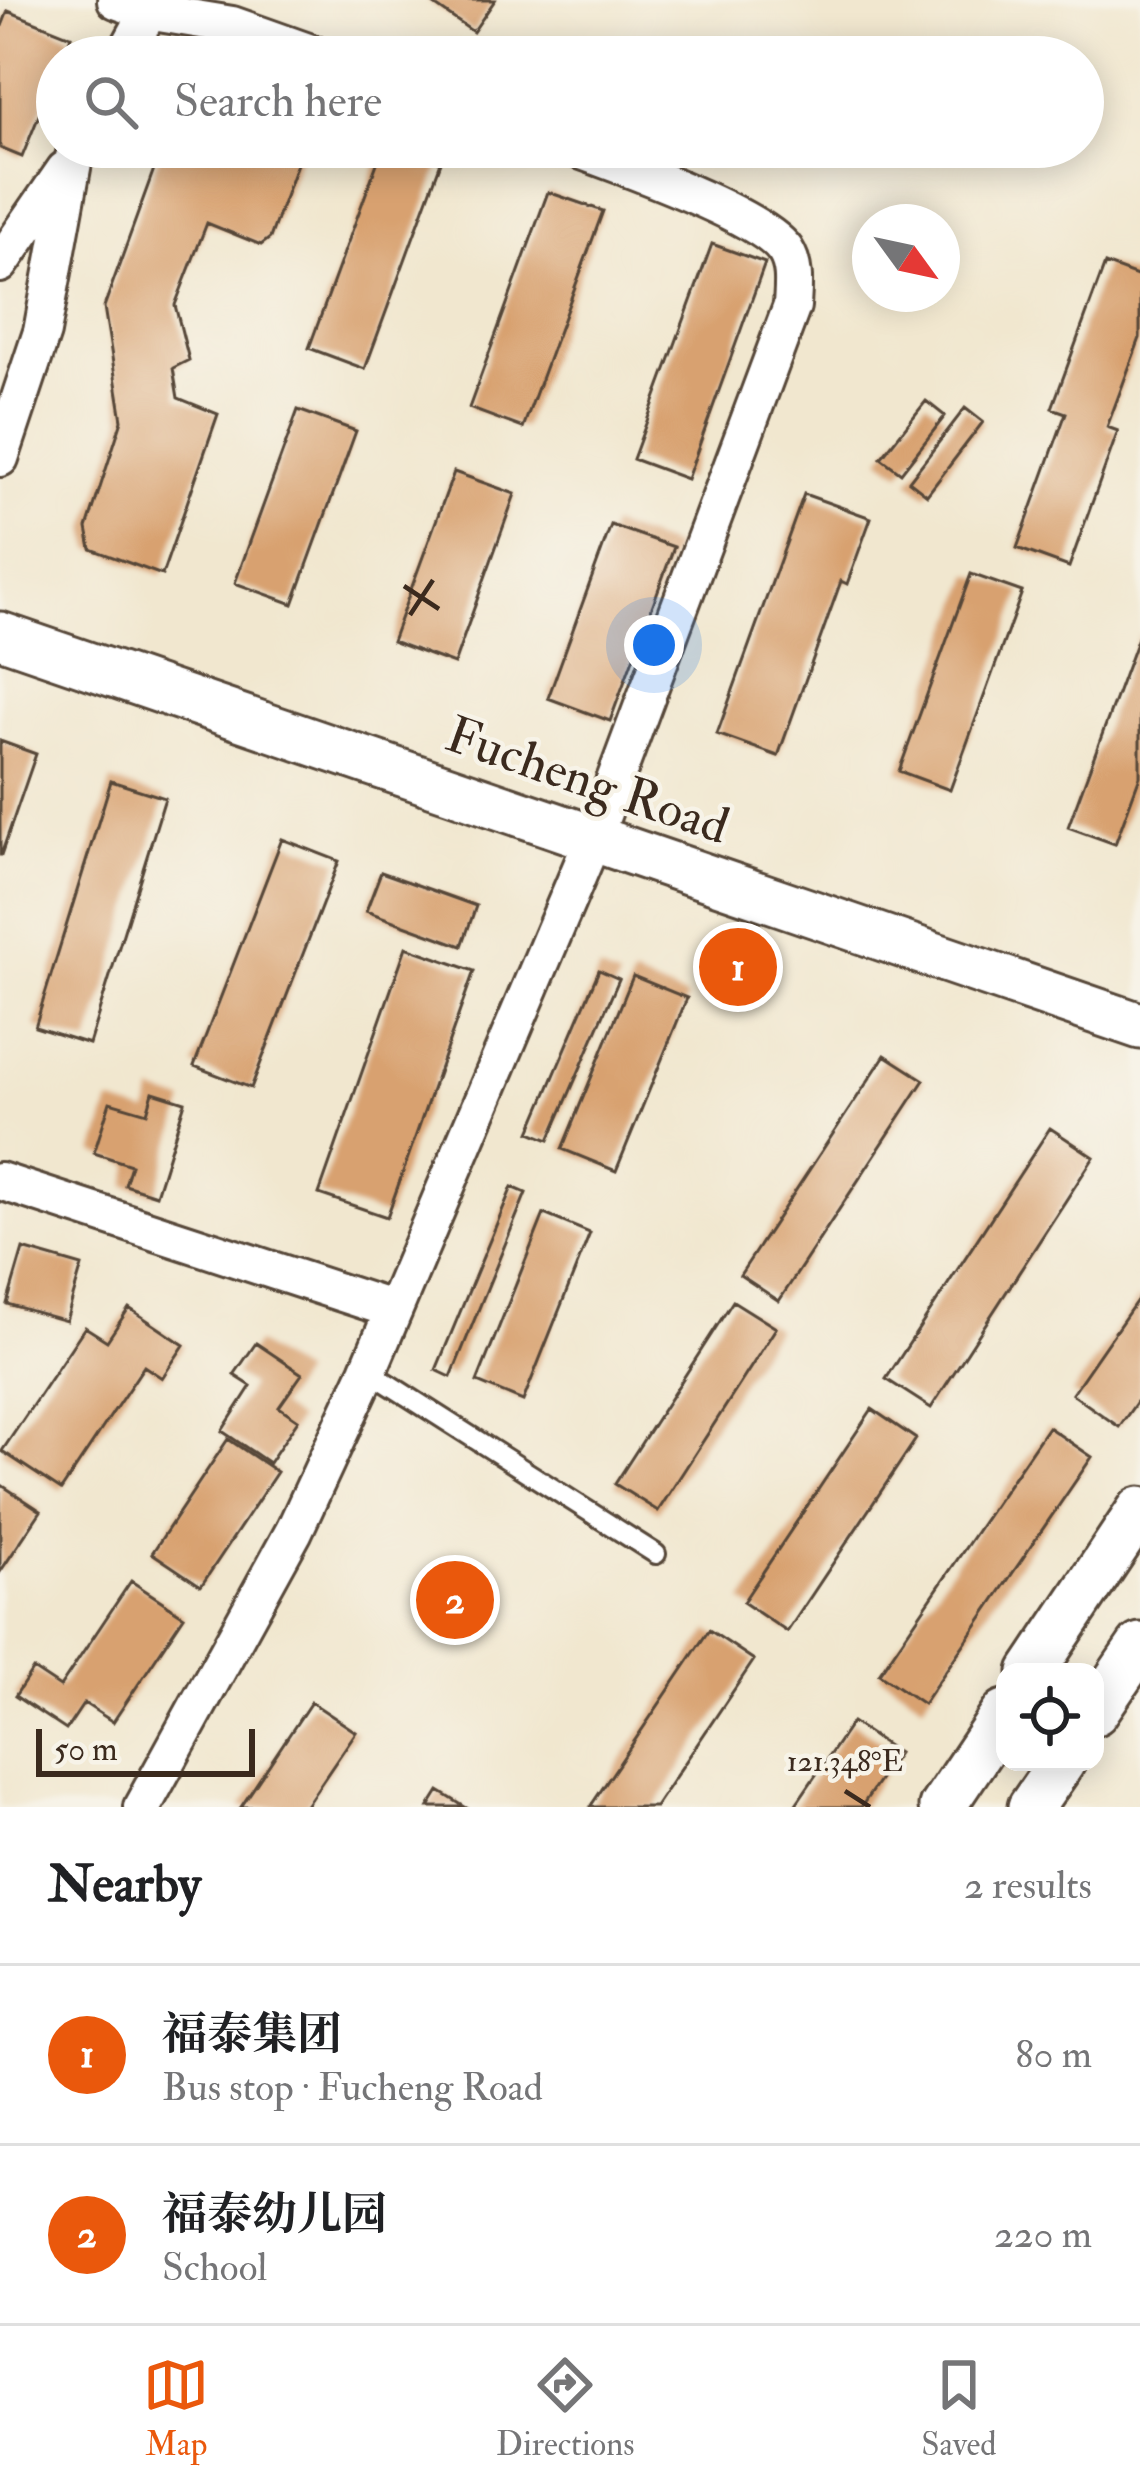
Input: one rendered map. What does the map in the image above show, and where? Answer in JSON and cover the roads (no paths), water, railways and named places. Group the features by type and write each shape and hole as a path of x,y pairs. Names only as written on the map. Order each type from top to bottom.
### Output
{"street":[{"path":"130,36 139,4 263,36"},
{"path":"0,264 66,168"},
{"path":"0,458 36,355 74,168"},
{"path":"142,1807 294,1531 368,1371 592,842 792,306 793,274 782,245 676,185 629,168"},
{"name":"Fucheng Road","path":"0,635 592,842 1140,1026"},
{"path":"0,1181 394,1310"},
{"path":"1038,1663 1140,1510"},
{"path":"1104,1699 1140,1646"},
{"path":"942,1807 996,1726"},
{"path":"1031,1807 1056,1771"}],"lane":[{"path":"368,1371 656,1554"}],"place":[{"name":"福泰集团","path":"738,967"},
{"name":"福泰幼儿园","path":"455,1600"}]}
